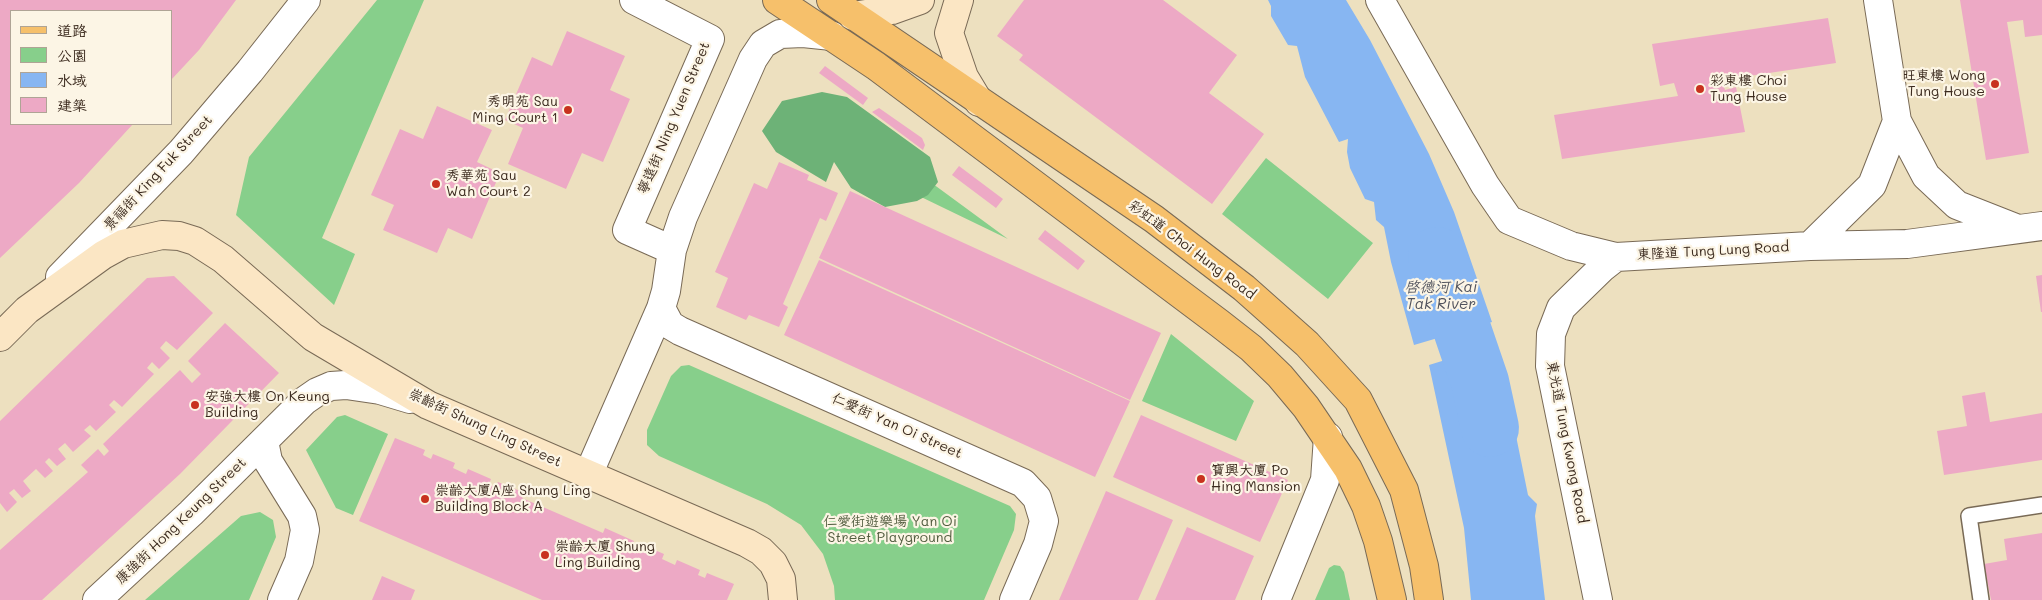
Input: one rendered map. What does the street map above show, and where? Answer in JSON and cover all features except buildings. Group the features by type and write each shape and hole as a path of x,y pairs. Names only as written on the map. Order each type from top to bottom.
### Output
{"main road":[{"path":"777,0 876,66 1251,348 1280,376 1328,437 1348,468 1366,506 1378,540 1392,600"},
{"name":"彩虹道 Choi Hung Road","path":"831,0 1154,219 1244,288 1307,344 1358,400 1404,490 1424,566 1429,600"}],"street":[{"name":"景福街 King Fuk Street","path":"0,337 181,152 250,71 306,0"},
{"name":"寧遠街 Ning Yuen Street","path":"634,0 710,39 627,230 672,250"},
{"path":"853,16 892,10 920,0"},
{"path":"959,0 950,33 964,76 979,102"},
{"path":"1380,0 1485,185 1509,220 1571,246 1616,257"},
{"name":"東隆道 Tung Lung Road","path":"1878,0 1897,121 1926,176 1957,204 2031,228"},
{"path":"588,475 660,308 666,291 672,250 683,217 749,67 763,44 780,34 803,33 832,36"},
{"path":"1810,246 1872,185 1897,121"},
{"name":"東隆道 Tung Lung Road","path":"1616,257 1810,246 1907,244 2031,228"},
{"name":"崇齡街 Shung Ling Street","path":"27,310 103,255 123,244 162,235 179,236 210,248 313,337 428,405 747,543 761,551 773,563 781,579 783,600"},
{"name":"東光道 Tung Kwong Road","path":"1598,600 1550,366 1551,334 1561,308 1616,257"},
{"name":"仁愛街 Yan Oi Street","path":"660,308 670,325 680,331 1023,482 1037,498 1044,521 1038,544 1014,600"},
{"name":"康強街 Hong Keung Street","path":"97,600 304,401 331,386 346,385 380,390 428,405"},
{"path":"1276,600 1323,487 1328,459 1328,437"},
{"name":"康強街 Hong Keung Street","path":"264,441 268,461 302,516 305,530 299,561 282,600"}],"lane":[{"path":"1981,600 1969,516 2042,505"}],"green space":[{"path":"377,0 424,0 322,238 355,254 334,305 236,215 249,157"},
{"path":"822,92 847,97 930,157 938,182 928,195 917,201 885,207 851,188 834,162 826,182 776,152 762,131 782,101"},
{"path":"835,112 1008,239 797,137"},
{"path":"1266,158 1373,243 1328,299 1222,214"},
{"path":"1171,334 1254,401 1236,441 1142,401"},
{"name":"仁愛街遊樂場 Yan Oi Street Playground","path":"689,365 1010,506 1016,514 1014,530 984,600 835,600 834,586 823,554 801,525 767,504 659,456 647,445 647,430 671,376 681,366"},
{"path":"345,415 388,434 353,515 336,508 306,450 337,417"},
{"path":"260,512 273,520 276,537 249,600 145,600 241,516"},
{"path":"1334,565 1340,566 1344,572 1350,600 1315,600 1329,568"}],"water":[{"name":"啓德河 Kai Tak River","path":"1268,0 1346,0 1370,40 1429,154 1454,212 1492,322 1414,345 1391,262 1384,227 1376,220 1374,202 1365,199 1350,168 1347,152 1348,139 1339,142 1305,77 1297,46 1288,45 1271,16 1271,6"},
{"name":"啓德河 Kai Tak River","path":"1491,346 1513,421 1528,495 1537,504 1535,516 1545,600 1471,600 1464,528 1429,365"}],"waterway":[{"name":"啓德河 Kai Tak River","path":"1437,256 1480,382 1490,428"}],"place":[{"name":"旺東樓 Wong Tung House","path":"1995,84"},
{"name":"彩東樓 Choi Tung House","path":"1700,89"},
{"name":"秀明苑 Sau Ming Court 1","path":"568,110"},
{"name":"秀華苑 Sau Wah Court 2","path":"436,184"},
{"name":"安強大樓 On Keung Building","path":"195,405"},
{"name":"寶興大廈 Po Hing Mansion","path":"1201,479"},
{"name":"崇齡大廈A座 Shung Ling Building Block A","path":"425,499"},
{"name":"崇齡大廈 Shung Ling Building","path":"545,555"}]}
